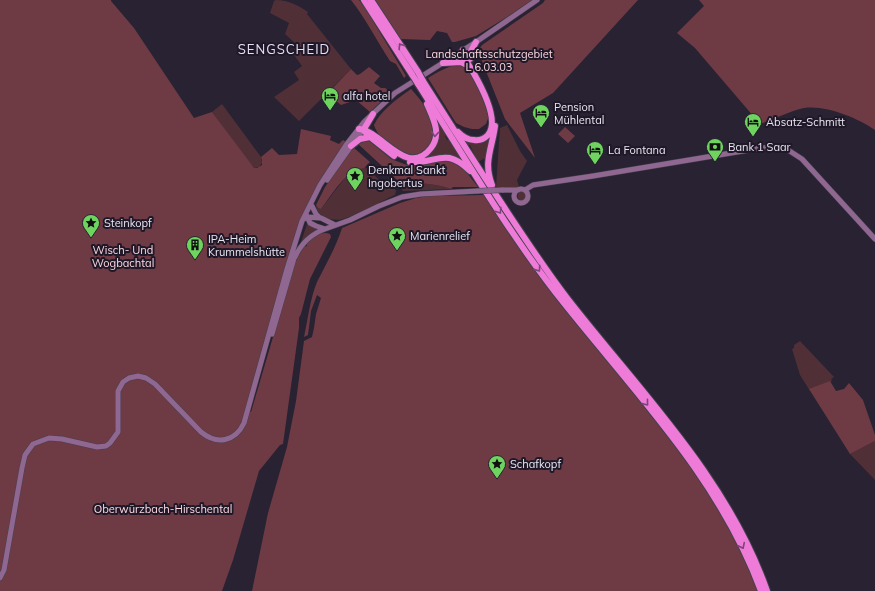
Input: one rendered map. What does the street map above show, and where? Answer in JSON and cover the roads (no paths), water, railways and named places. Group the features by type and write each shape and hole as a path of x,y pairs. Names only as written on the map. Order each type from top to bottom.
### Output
{"highway":[{"path":"364,0 421,83 481,184 545,278 668,431 707,485 736,535 761,591"},
{"path":"371,0 415,74"},
{"path":"421,83 463,136 470,140 485,138 492,126 492,115 469,63 471,51 476,42"},
{"path":"463,50 464,56 490,103 494,118 494,132 488,152 487,169 491,183 501,202"},
{"path":"443,63 469,63"},
{"path":"373,116 361,129 404,157 416,158 423,155 430,149 436,136 436,127 421,83"},
{"path":"436,101 534,252 567,298 672,426 712,481 742,532 759,569 767,591"},
{"path":"373,116 370,128 372,136 394,156 403,160 420,162 440,157 452,158 460,162 481,184"},
{"path":"351,146 360,139 372,136"}],"main road":[{"path":"373,116 406,86 476,42 537,0"},
{"path":"0,578 4,570 25,455 34,444 49,438 62,439 97,447 106,446 118,432 118,391 123,382 129,378 138,376 146,378 155,384 204,434 214,439 225,440 241,430 302,221 328,177 351,146 361,129"},
{"path":"258,374 271,337 306,215 320,185 346,145 361,129"},
{"path":"294,259 304,242 325,228 350,220 387,202 411,195 505,190 526,192 533,185 780,146 802,159 875,239"},
{"path":"516,192 515,200 521,203 527,201 528,197 526,192"},
{"path":"312,206 316,214 335,225"},
{"path":"306,215 321,218"},
{"path":"306,215 310,223 325,228"}],"place":[{"name":"alfa hotel","path":"330,111"},
{"name":"Pension Mühlental","path":"541,128"},
{"name":"Absatz-Schmitt","path":"753,137"},
{"name":"Bank 1 Saar","path":"715,162"},
{"name":"La Fontana","path":"595,165"},
{"name":"Denkmal Sankt Ingobertus","path":"355,191"},
{"name":"Steinkopf","path":"91,238"},
{"name":"Marienrelief","path":"397,251"},
{"name":"IPA-Heim Krummelshütte","path":"195,260"},
{"name":"Schafkopf","path":"497,479"}],"district":[{"name":"SENGSCHEID","path":"284,49"}],"park label":[{"name":"Landschaftsschutzgebiet L 6.03.03","path":"489,60"},
{"name":"Wisch- Und Wogbachtal","path":"123,256"},
{"name":"Oberwürzbach-Hirschental","path":"163,509"}]}
